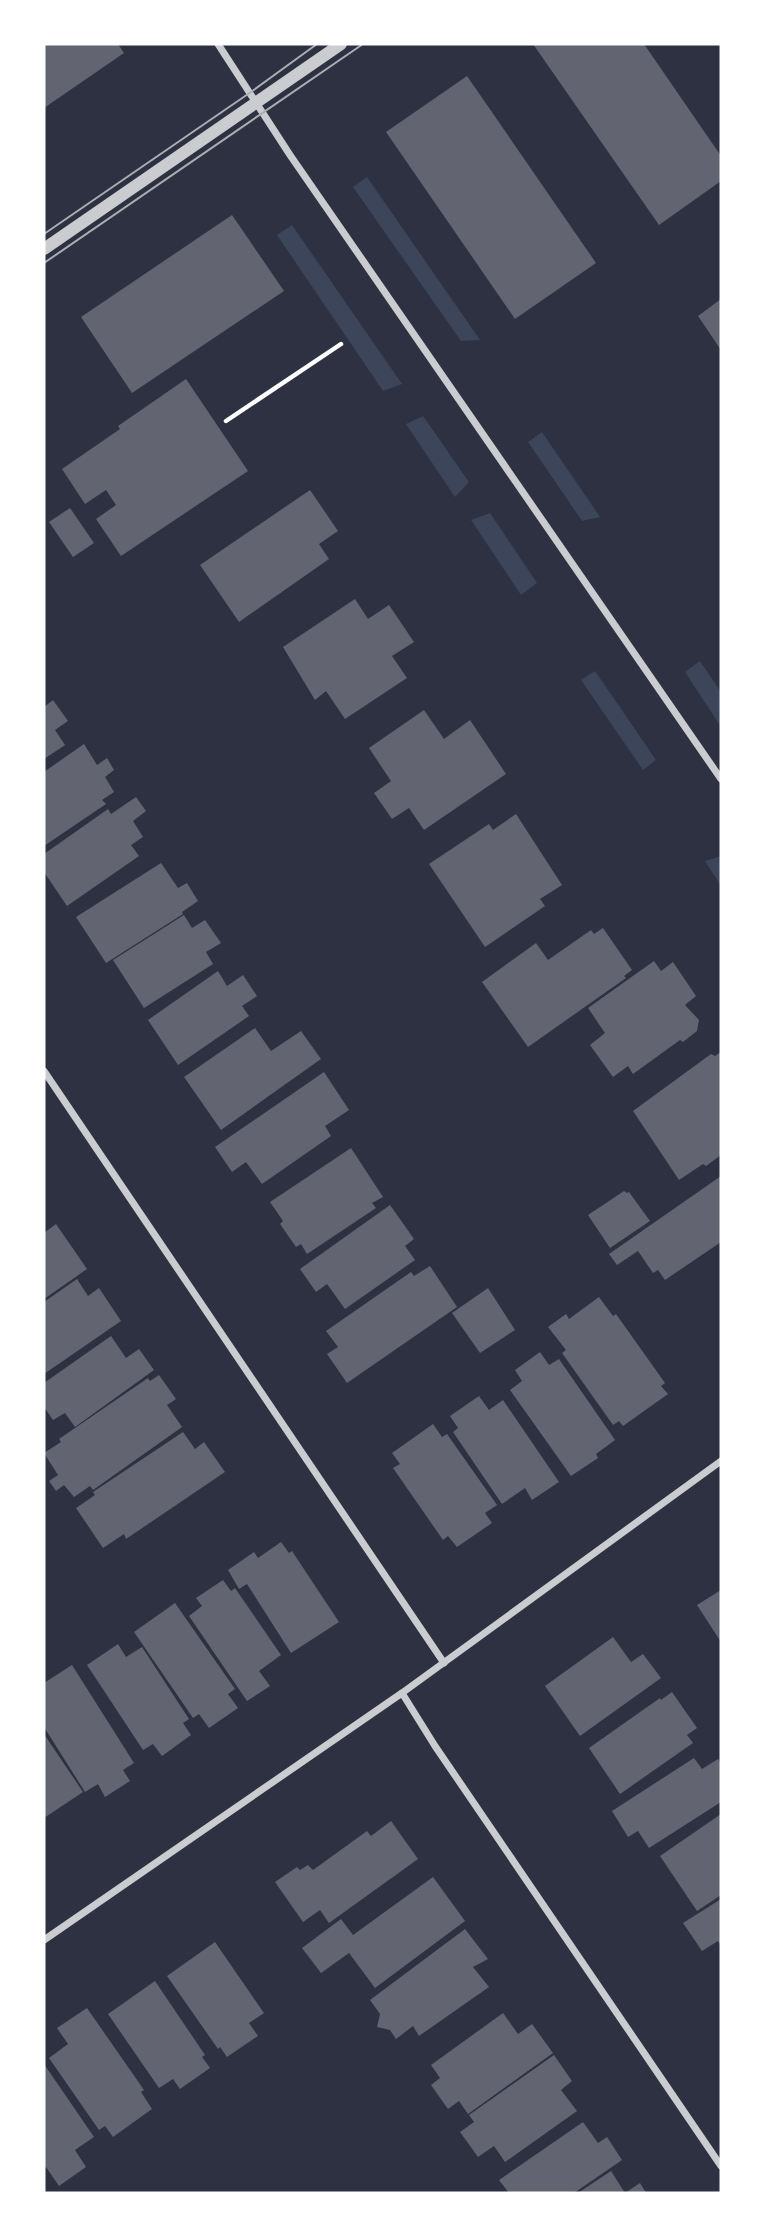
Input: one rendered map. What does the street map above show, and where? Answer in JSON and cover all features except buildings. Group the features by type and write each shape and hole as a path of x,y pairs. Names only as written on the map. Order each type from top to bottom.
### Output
{"street":[{"path":"218,44 290,155 721,779"},
{"path":"44,248 341,44"},
{"path":"44,1071 444,1663"},
{"path":"44,1940 444,1663 721,1461"},
{"path":"401,1693 721,2166"}],"path":[{"path":"226,421 341,344"}],"shaded area":[{"path":"367,177 480,340 461,341 353,187"},
{"path":"292,225 402,384 383,391 277,235"},
{"path":"423,416 469,482 455,497 406,424"},
{"path":"542,432 600,517 582,521 528,442"},
{"path":"490,513 537,583 521,595 471,520"},
{"path":"700,661 721,692 721,727 685,672"},
{"path":"595,671 656,760 643,770 581,680"},
{"path":"721,856 721,886 705,861"}],"tram line":[{"path":"44,234 317,44"},
{"path":"44,263 363,44"}]}
